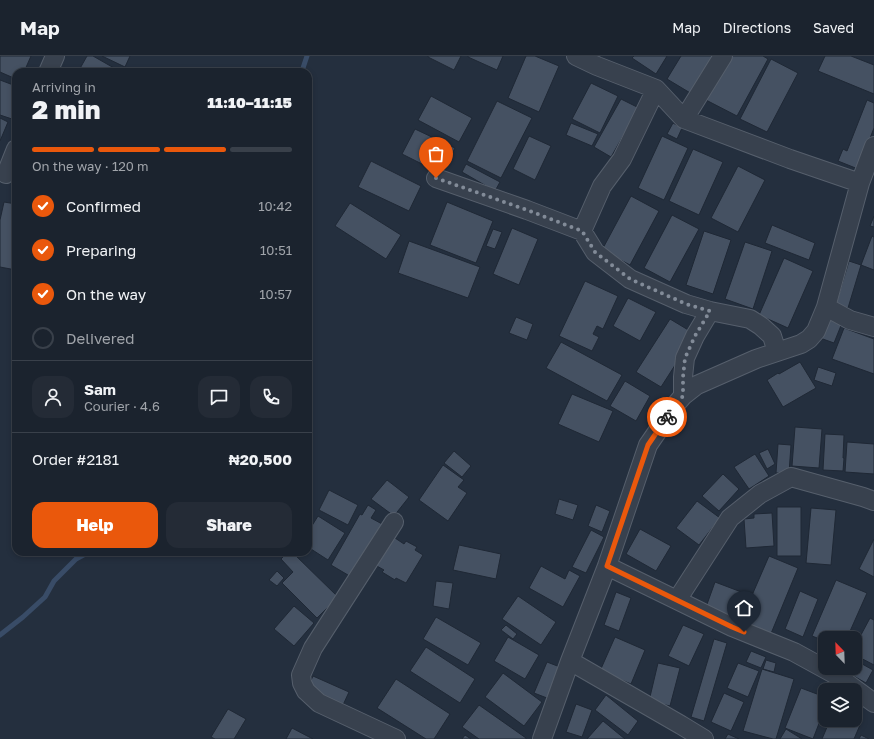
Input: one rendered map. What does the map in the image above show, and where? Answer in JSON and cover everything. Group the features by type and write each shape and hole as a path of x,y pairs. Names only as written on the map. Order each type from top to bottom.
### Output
{"street":[{"path":"50,68 55,56"},
{"path":"576,56 597,66 656,89 684,120 860,183"},
{"path":"684,120 723,56"},
{"path":"582,231 602,186 622,159 656,89"},
{"path":"542,739 570,660 607,566 648,445 677,403 697,385 756,359 801,344 809,339 816,331 826,307 860,183 874,146"},
{"path":"7,175 12,161"},
{"path":"436,178 582,231 595,252 630,279 686,304 710,311 750,319 772,336 777,352"},
{"path":"826,307 850,320 874,327"},
{"path":"683,396 685,358 695,336 710,311"},
{"path":"678,600 730,518 760,494 791,477 874,501"},
{"path":"394,522 313,648 301,675 302,683 306,691 319,703 396,739"},
{"path":"607,566 732,627 794,652 836,675 874,704"},
{"path":"570,660 681,724 704,739"}],"building":[{"path":"0,56 31,56 26,68 12,68 12,77 0,72"},
{"path":"87,56 93,56 114,68 80,68"},
{"path":"102,56 130,56 125,67"},
{"path":"428,56 461,56 454,70"},
{"path":"468,56 503,56 497,70"},
{"path":"526,56 535,56 559,66 539,112 508,98"},
{"path":"634,56 667,56 656,74 632,58"},
{"path":"681,56 715,56 692,94 667,79"},
{"path":"730,56 763,56 768,59 737,116 704,99"},
{"path":"825,56 851,56 874,65 874,94 818,71"},
{"path":"771,59 798,73 767,132 740,119"},
{"path":"0,80 12,84 12,119 0,115"},
{"path":"591,83 618,96 600,133 572,119"},
{"path":"431,96 472,118 459,142 418,120"},
{"path":"621,99 639,108 611,157 594,147"},
{"path":"867,100 874,103 874,128 858,169 838,161 843,149 847,151"},
{"path":"497,101 532,118 501,178 467,161"},
{"path":"0,118 8,122 0,141"},
{"path":"571,123 598,134 592,146 566,135"},
{"path":"673,123 682,128 677,139 667,134"},
{"path":"415,129 455,148 442,174 402,154"},
{"path":"529,136 551,146 535,180 513,169"},
{"path":"662,136 688,148 664,200 638,188"},
{"path":"693,149 723,162 699,215 669,201"},
{"path":"371,161 421,186 409,211 358,187"},
{"path":"466,164 500,182 495,191 462,172"},
{"path":"738,166 765,180 738,232 711,218"},
{"path":"631,196 659,211 630,265 602,250"},
{"path":"4,202 12,203 12,269 0,267 0,220"},
{"path":"447,202 493,221 476,263 430,245"},
{"path":"350,203 401,235 386,259 335,226"},
{"path":"672,215 699,229 670,282 644,268"},
{"path":"874,216 874,227 870,226"},
{"path":"772,225 815,243 809,260 765,243"},
{"path":"512,228 538,239 519,285 493,274"},
{"path":"493,229 502,232 495,249 486,246"},
{"path":"704,231 731,240 713,294 686,285"},
{"path":"872,236 874,237 874,270 861,265"},
{"path":"409,241 480,267 468,298 398,273"},
{"path":"745,242 772,251 753,309 725,299"},
{"path":"784,258 813,271 788,328 759,315"},
{"path":"849,261 861,265 848,308 836,304"},
{"path":"585,281 618,296 603,329 597,326 593,334 599,337 592,351 559,336"},
{"path":"628,298 656,312 640,341 613,326"},
{"path":"516,317 533,324 527,340 509,333"},
{"path":"828,318 842,323 834,343 820,338"},
{"path":"670,319 695,334 661,387 636,372"},
{"path":"844,328 874,339 874,374 832,359"},
{"path":"561,342 622,375 607,401 546,368"},
{"path":"800,362 816,388 783,407 767,380"},
{"path":"818,367 836,373 832,386 814,380"},
{"path":"625,381 650,396 636,421 610,406"},
{"path":"572,394 613,411 599,442 558,424"},
{"path":"795,427 822,429 819,468 792,466"},
{"path":"825,434 844,435 843,471 823,470"},
{"path":"847,442 874,444 874,474 845,472"},
{"path":"778,444 791,445 789,473 776,473"},
{"path":"768,449 775,464 767,469 759,453"},
{"path":"454,451 471,466 462,477 444,463"},
{"path":"755,454 769,476 749,489 734,467"},
{"path":"443,465 464,480 458,487 467,493 448,521 419,500"},
{"path":"723,474 739,489 719,511 702,496"},
{"path":"387,480 409,497 394,516 371,499"},
{"path":"329,490 358,505 348,525 319,510"},
{"path":"559,499 578,505 573,520 555,514"},
{"path":"697,501 720,518 699,545 676,528"},
{"path":"368,505 376,510 371,518 384,525 353,578 331,565 360,514 362,515"},
{"path":"596,505 610,511 602,532 588,526"},
{"path":"777,507 801,507 801,556 777,556"},
{"path":"811,508 836,510 831,565 806,563"},
{"path":"772,513 774,546 746,548 744,519 754,518 754,514"},
{"path":"318,516 345,533 328,560 312,550 312,526"},
{"path":"640,529 671,546 656,571 626,554"},
{"path":"591,530 604,537 586,573 572,567"},
{"path":"392,536 404,544 406,541 417,547 415,550 423,555 406,583 396,578 395,580 382,572 384,570 375,565"},
{"path":"874,539 874,577 859,569"},
{"path":"459,545 501,554 496,579 453,570"},
{"path":"284,556 296,556 338,597 317,618 282,583 293,572 281,559"},
{"path":"769,556 798,568 770,636 740,623"},
{"path":"541,566 565,579 569,570 580,576 563,607 529,588"},
{"path":"277,571 284,578 277,586 269,580"},
{"path":"836,580 867,593 850,631 818,631 818,638 812,636"},
{"path":"436,581 453,583 449,609 433,606"},
{"path":"715,582 744,593 734,618 706,607"},
{"path":"800,591 818,599 803,637 785,629"},
{"path":"616,592 631,598 619,631 604,625"},
{"path":"518,596 556,622 541,645 502,619"},
{"path":"294,606 314,623 294,646 274,629"},
{"path":"436,617 481,643 468,665 423,639"},
{"path":"870,618 874,620 874,665 862,659 862,633"},
{"path":"506,625 517,634 513,639 501,630"},
{"path":"683,625 704,634 689,666 668,656"},
{"path":"508,637 539,655 525,679 494,661"},
{"path":"615,637 645,650 631,684 600,671"},
{"path":"714,639 727,643 704,721 691,717"},
{"path":"426,647 475,679 460,703 410,671"},
{"path":"751,651 766,657 761,668 746,662"},
{"path":"766,660 776,663 774,672 763,669"},
{"path":"547,662 560,667 547,698 534,693"},
{"path":"658,663 680,668 670,706 649,701"},
{"path":"738,663 759,671 748,697 727,688"},
{"path":"862,664 873,670 866,683 852,675 862,675"},
{"path":"762,669 794,679 776,739 743,731"},
{"path":"503,673 542,702 524,726 485,697"},
{"path":"313,676 349,692 343,705 307,689"},
{"path":"396,679 450,714 434,739 426,739 377,708"},
{"path":"801,688 818,694 818,726 813,739 785,728"},
{"path":"724,693 744,702 731,731 711,722"},
{"path":"606,695 638,721 628,735 595,710"},
{"path":"576,704 592,710 582,737 566,732"},
{"path":"479,705 526,739 479,739 462,727"},
{"path":"228,709 246,719 234,739 215,739 211,737"},
{"path":"603,721 625,739 587,739"},
{"path":"827,727 859,727 854,739 822,739"},
{"path":"292,728 313,739 286,739"},
{"path":"786,729 802,739 780,739"},
{"path":"728,734 739,739 725,739"},
{"path":"465,735 471,739 462,739"},
{"path":"861,735 869,739 859,739"}],"waterway":[{"path":"303,68 307,56"},
{"path":"0,635 45,597 54,581 76,559 82,556"}],"way so far":[{"path":"436,178 582,231 595,252 630,279 686,304 710,311 695,336 685,358 683,396 667,417"}],"route":[{"path":"667,417 648,445 607,566 744,632"}]}
